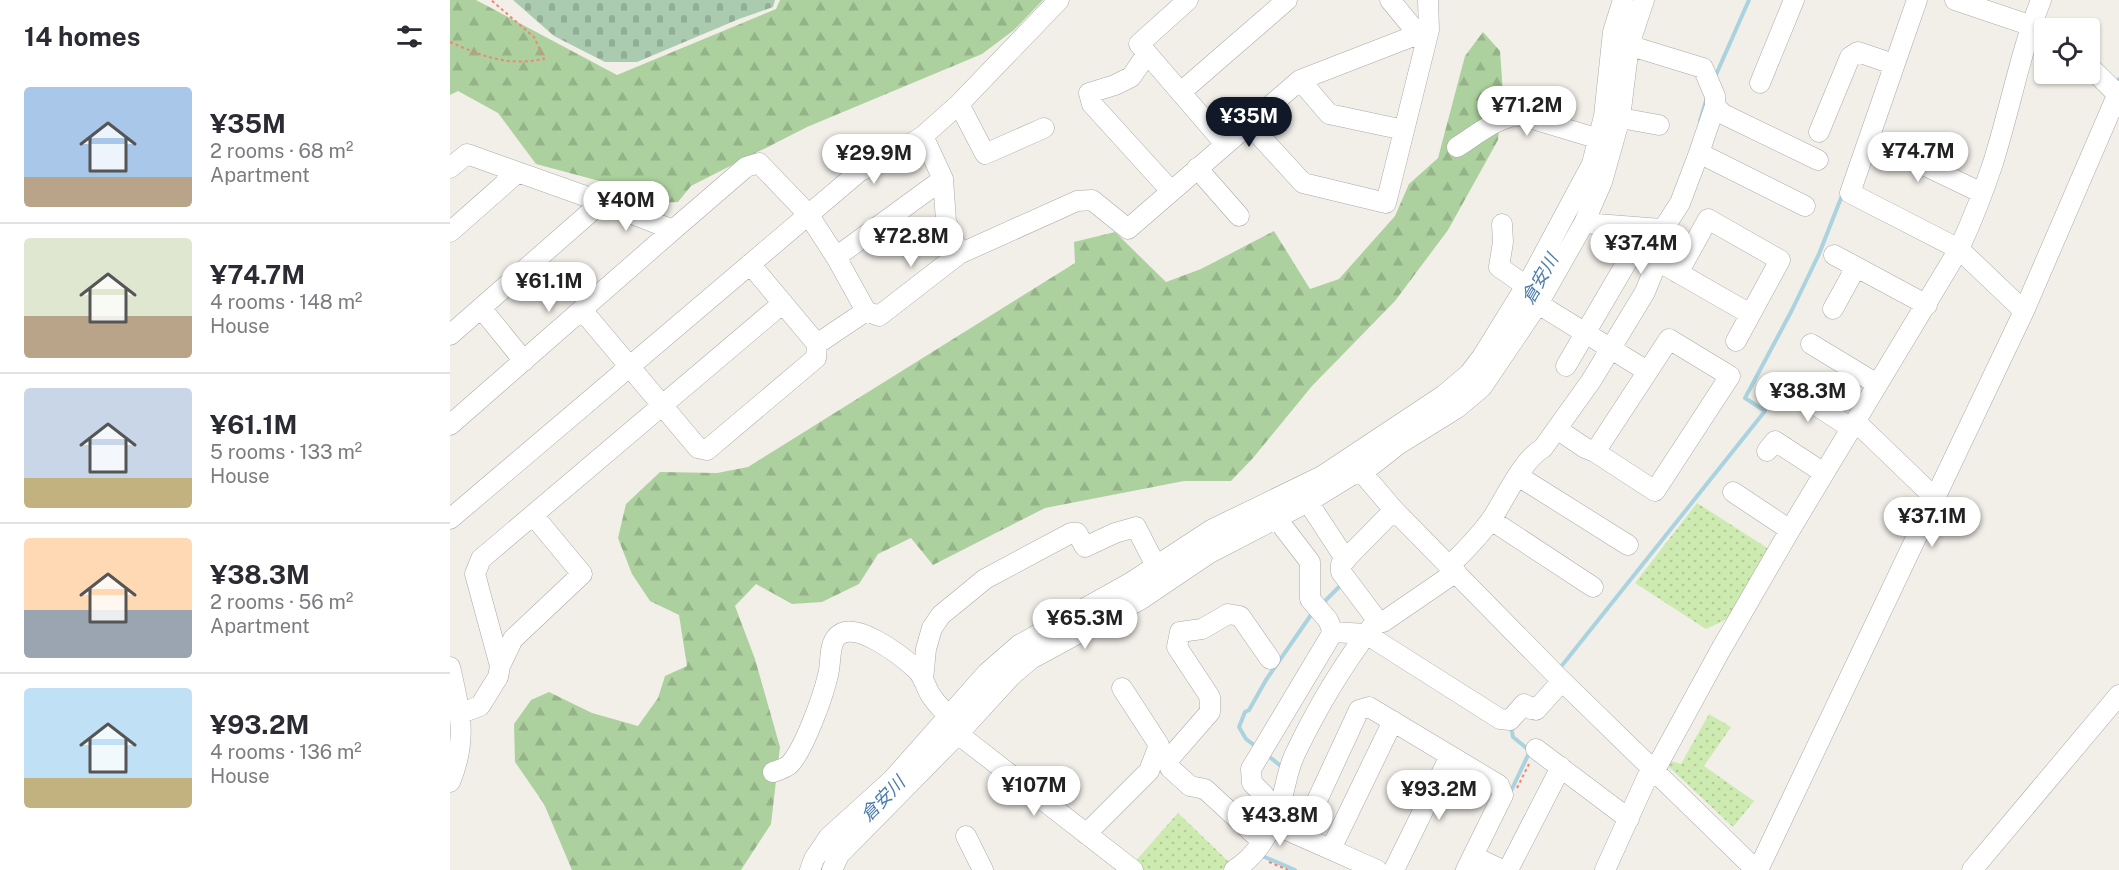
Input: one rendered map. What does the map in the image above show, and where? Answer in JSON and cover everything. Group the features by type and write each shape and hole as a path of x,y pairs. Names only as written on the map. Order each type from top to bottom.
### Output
{"street":[{"path":"450,519 860,171 892,156 923,136 960,104 1059,0"},
{"path":"1188,0 1138,44 1225,144"},
{"path":"1181,92 1287,0"},
{"path":"1390,0 1424,32"},
{"path":"1249,124 1303,183 1386,203 1404,130 1424,32 1428,0"},
{"path":"832,870 839,855 956,727 987,673 1019,645 1130,584 1211,530 1357,467 1461,382 1584,224 1602,182 1612,117 1623,0"},
{"path":"1620,40 1644,0"},
{"path":"1760,83 1794,0"},
{"path":"1917,0 1890,63 1869,139 1850,193 1959,249 2022,308"},
{"path":"1955,0 2034,27"},
{"path":"2039,18 2041,0"},
{"path":"450,425 746,167 759,163 808,214 836,257 866,311 879,316 959,254 1077,201 1092,200 1128,229 1300,80 1424,32"},
{"path":"1234,870 1254,846 1280,805 1287,773 1295,753 1334,684 1371,632 1453,565 1494,521 1518,476 1557,429 1591,381 1612,350 1645,292 1658,262 1664,230 1684,195 1699,153 1715,106 1715,96 1703,68 1620,40"},
{"path":"1605,870 1649,773 1653,770 1824,472 1959,249 1973,219 2034,40"},
{"path":"1819,132 1850,57 1858,52 1890,63"},
{"path":"1147,54 1131,77 1089,93 1092,104 1171,190"},
{"path":"1357,467 1394,510 1453,565 1558,676 1757,868 1935,498 2119,94 2100,76"},
{"path":"1300,80 1329,114 1404,130"},
{"path":"960,104 985,154 1044,128"},
{"path":"1715,106 1723,114 1818,160"},
{"path":"1456,147 1495,123 1513,115 1599,139"},
{"path":"1612,117 1659,125"},
{"path":"1529,296 1592,164 1599,139 1612,117"},
{"path":"923,136 943,179 946,221 959,254"},
{"path":"1869,139 1982,193"},
{"path":"1699,153 1805,206"},
{"path":"450,168 467,154 673,230"},
{"path":"1197,168 1239,216"},
{"path":"450,232 518,172"},
{"path":"836,257 943,179"},
{"path":"450,335 602,202"},
{"path":"1678,273 1708,219 1780,260 1736,341"},
{"path":"1502,224 1503,242 1499,267 1529,296 1647,371"},
{"path":"1584,224 1664,230"},
{"path":"1566,366 1635,248 1750,314"},
{"path":"1834,255 1927,305"},
{"path":"750,264 818,344"},
{"path":"1833,309 1856,267"},
{"path":"500,666 475,574 481,559 783,303"},
{"path":"481,308 524,361"},
{"path":"582,310 698,448 706,450 816,358 818,344 866,311"},
{"path":"1557,429 1655,491 1730,376 1669,339 1595,452"},
{"path":"1810,344 1877,384"},
{"path":"1786,386 1853,424 1935,498"},
{"path":"1767,451 1775,441 1824,472"},
{"path":"1518,476 1628,545"},
{"path":"810,870 814,859 829,837 1031,659 1140,600 1227,543 1308,502 1321,484"},
{"path":"1733,492 1790,530"},
{"path":"1308,502 1346,560"},
{"path":"1394,510 1341,564 1341,572 1371,632 1500,719 1510,720 1524,704 1536,710 1558,676"},
{"path":"461,713 480,706 498,677 500,666 513,639 582,574 534,515"},
{"path":"1276,519 1310,562 1310,599 1328,620 1333,632"},
{"path":"1494,521 1593,587"},
{"path":"923,681 932,628 941,615 985,579 1071,533 1077,533 1085,547 1115,533 1136,527 1156,567"},
{"path":"1086,834 1210,712 1210,698 1177,647 1180,632 1203,629 1228,614 1240,616 1270,659"},
{"path":"773,772 788,765 802,747 820,704 828,677 833,641 840,634 848,631 858,633 892,649 919,671 931,696 956,727 1086,834 1122,868"},
{"path":"1333,632 1371,632"},
{"path":"1333,632 1251,769 1252,783 1264,795 1273,816 1301,835 1377,870"},
{"path":"450,667 461,713 462,743 450,782"},
{"path":"1122,688 1159,745 1162,758 1170,768 1190,786 1206,789 1254,846"},
{"path":"1972,870 2119,695"},
{"path":"1301,835 1359,710 1369,707 1499,785 1503,795 1470,863 1502,870"},
{"path":"1331,849 1393,721"},
{"path":"1536,749 1629,819"},
{"path":"1394,870 1450,756"},
{"path":"1508,870 1561,767"},
{"path":"966,836 983,870"}],"path":[{"path":"450,42 484,57 522,63 544,59 534,37 491,0"},
{"path":"1254,846 1288,870"}],"green space":[{"path":"450,0 476,0 617,75 776,9 780,0 1043,0 1014,30 982,54 807,127 691,186 678,202 654,203 618,186 536,164 498,113 458,91 450,95"},
{"path":"513,0 775,0 773,7 637,62 605,62 554,36"},
{"path":"1483,32 1500,51 1503,93 1498,140 1448,230 1395,301 1312,386 1253,458 1231,481 1184,481 1045,508 933,565 911,538 878,554 859,584 822,602 792,604 756,584 735,606 755,659 780,747 771,824 741,870 572,870 544,804 515,762 514,724 531,700 549,692 592,713 638,726 658,698 665,676 687,666 679,615 650,601 632,574 618,538 626,504 660,472 717,473 748,467 1075,263 1074,242 1115,232 1166,282 1201,269 1274,231 1310,289 1339,279 1395,216 1409,184 1438,158 1465,56"},
{"path":"1697,503 1772,551 1746,595 1725,620 1706,629 1635,583"},
{"path":"1709,714 1731,727 1704,766 1754,801 1733,827 1669,767 1671,761 1681,764"},
{"path":"1178,813 1231,864 1221,870 1139,870 1132,865"}],"waterway":[{"path":"1715,77 1749,0"},
{"path":"1700,121 1707,97"},
{"name":"倉安川","path":"1541,279 1575,218 1593,176"},
{"path":"1560,668 1765,411 1745,398 1819,254 1843,193"},
{"path":"1323,603 1343,583"},
{"path":"1258,748 1246,739 1239,727 1245,712 1249,710 1266,680 1313,612"},
{"path":"1510,793 1530,751 1513,737 1511,727"},
{"path":"1266,754 1282,769"},
{"path":"1260,855 1295,870"}]}
